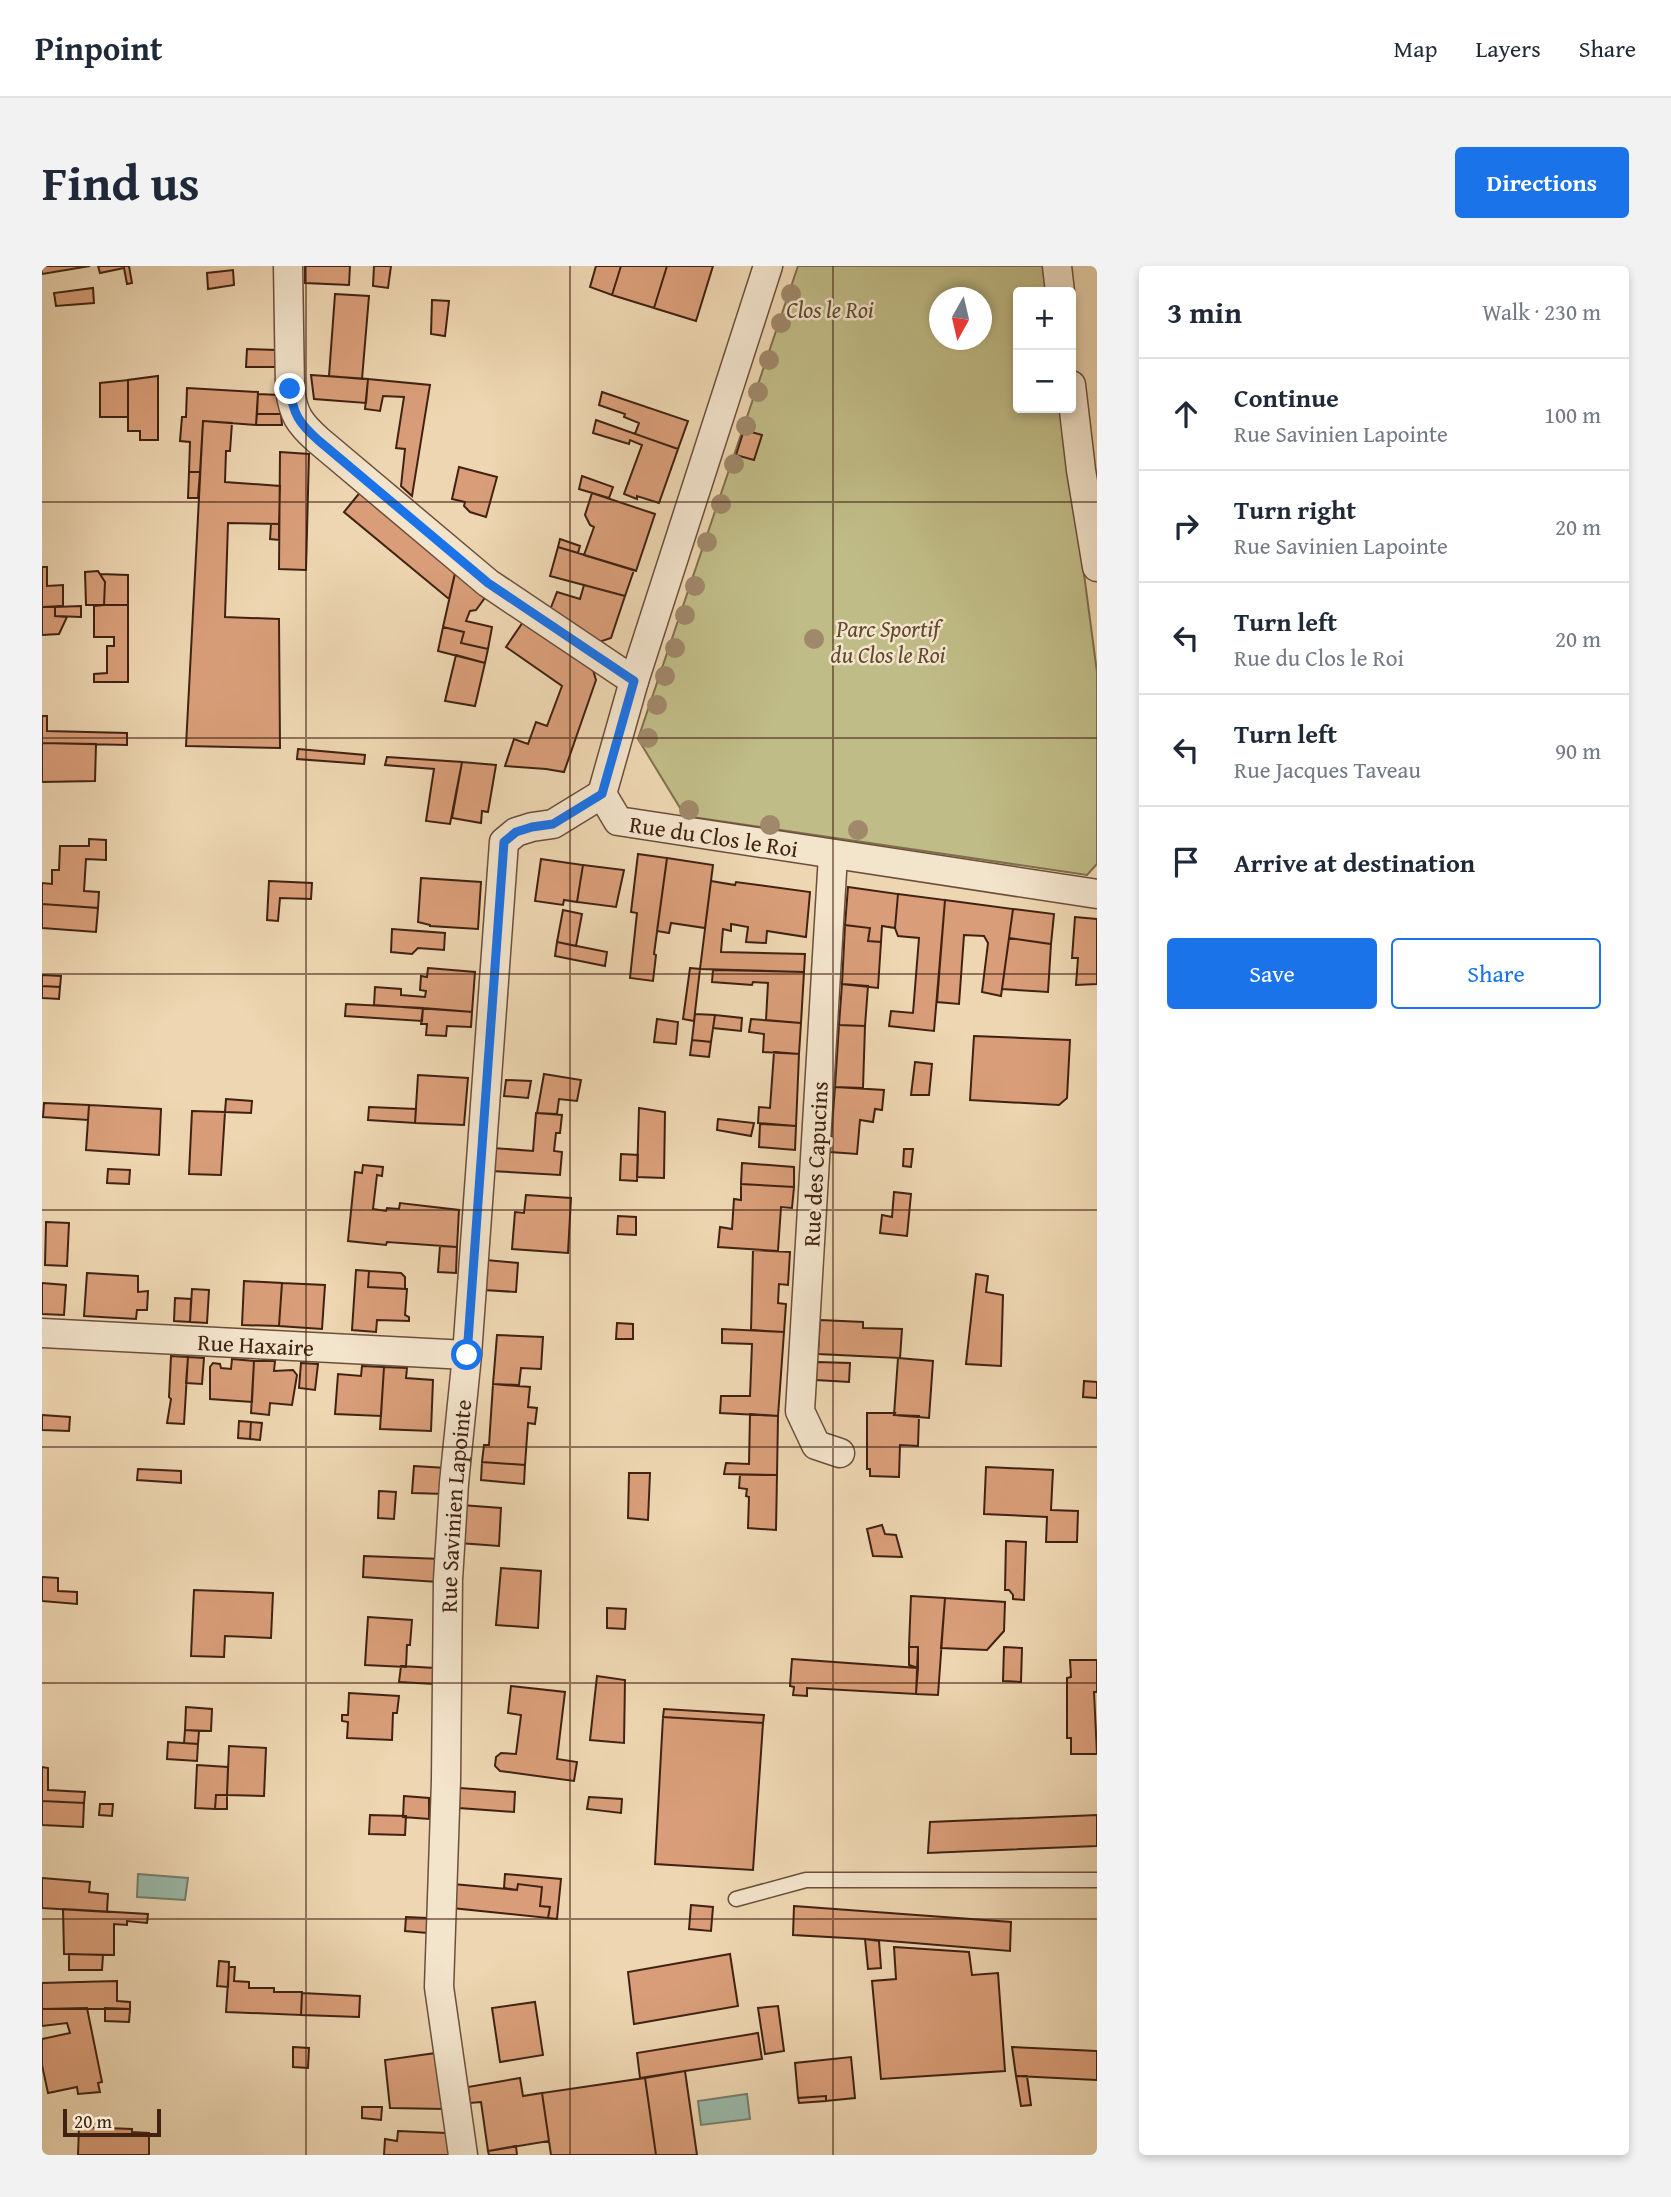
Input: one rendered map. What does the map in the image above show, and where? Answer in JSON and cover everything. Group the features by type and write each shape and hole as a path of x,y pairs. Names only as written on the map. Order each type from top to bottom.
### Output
{"street":[{"path":"288,266 290,389 292,405 298,419 318,440 488,583 634,681"},
{"name":"Rue du Clos le Roi","path":"768,266 634,681 602,794 618,821 1097,894"},
{"path":"1057,266 1059,287"},
{"path":"1074,413 1097,567"},
{"name":"Rue Savinien Lapointe","path":"463,2155 439,1987 446,1780 448,1580 504,842 516,832 553,824 602,794"},
{"name":"Rue des Capucins","path":"833,855 800,1411 816,1445 840,1453"},
{"name":"Rue Haxaire","path":"42,1333 467,1355"}],"lane":[{"path":"736,1899 806,1880 1097,1880"}],"green space":[{"name":"Parc Sportif du Clos le Roi","path":"798,266 1043,266 1045,287 1013,287 1013,413 1063,413 1097,672 1097,864 1087,875 685,816 638,739"}],"shaded area":[{"path":"138,1874 188,1878 185,1900 137,1897"},
{"path":"747,2094 750,2119 701,2125 698,2101"}],"building":[{"path":"42,266 90,266 42,274"},
{"path":"98,266 129,266 132,283 127,284 124,268 100,273"},
{"path":"305,266 350,266 349,285 305,283"},
{"path":"374,266 391,266 388,288 373,286"},
{"path":"596,266 621,266 612,295 590,287"},
{"path":"621,266 667,266 654,308 612,295"},
{"path":"667,266 713,266 696,321 654,308"},
{"path":"233,270 234,285 208,289 207,273"},
{"path":"93,288 94,303 56,306 54,293"},
{"path":"335,294 369,296 362,379 329,376"},
{"path":"432,300 449,301 445,336 431,334"},
{"path":"247,349 277,350 277,367 246,367"},
{"path":"311,375 368,379 366,403 314,399"},
{"path":"158,376 158,440 140,440 140,431 128,431 128,380"},
{"path":"368,379 430,385 412,496 401,486 405,449 396,448 404,397 383,396 380,411 365,409"},
{"path":"128,380 128,417 100,417 100,383"},
{"path":"187,388 258,392 256,425 203,421 200,472 189,472 190,442 180,441 182,417 186,417"},
{"path":"602,392 688,421 678,449 635,434 639,423 624,417 625,414 599,405"},
{"path":"258,394 279,395 281,414 257,414"},
{"path":"257,414 281,414 282,425 256,425"},
{"path":"596,420 678,449 659,503 624,494 642,445 630,440 629,444 593,433"},
{"path":"203,421 232,423 230,451 226,451 225,482 280,486 279,524 228,523 225,617 279,619 280,748 186,746"},
{"path":"744,430 762,435 754,460 736,455"},
{"path":"280,452 309,454 306,570 279,569"},
{"path":"459,467 497,477 486,517 470,512 464,506 465,502 452,499"},
{"path":"189,472 200,472 198,498 188,498"},
{"path":"582,476 613,487 609,498 579,489"},
{"path":"362,490 456,569 449,599 344,512"},
{"path":"592,493 655,514 636,571 584,555 594,527 585,515"},
{"path":"271,524 279,524 279,540 270,539"},
{"path":"560,539 580,546 578,553 558,547"},
{"path":"558,547 634,570 625,596 550,576"},
{"path":"42,567 47,567 47,586 63,585 63,606 42,607"},
{"path":"456,569 487,595 476,610 470,611 466,621 492,627 488,649 461,643 464,632 443,627"},
{"path":"98,571 105,582 104,605 86,605 85,572"},
{"path":"100,574 128,575 128,605 104,605 105,582"},
{"path":"584,585 625,596 611,638 599,642 550,610 557,592 580,599"},
{"path":"128,605 128,682 94,682 94,674 107,673 107,646 114,646 114,637 94,637 94,606"},
{"path":"81,606 81,617 55,616 55,607"},
{"path":"42,607 55,607 55,616 67,617 59,634 42,635"},
{"path":"523,622 593,670 596,680 564,772 505,766 514,739 528,744 536,722 547,726 562,686 506,647"},
{"path":"443,627 464,632 461,643 488,649 485,663 438,651"},
{"path":"456,655 485,663 475,706 445,701"},
{"path":"42,716 47,716 47,731 127,733 127,745 42,743"},
{"path":"42,743 96,744 95,781 42,782"},
{"path":"298,749 365,755 364,764 297,759"},
{"path":"387,757 462,762 450,824 426,821 434,769 385,765"},
{"path":"462,762 496,765 488,812 482,811 481,823 452,818"},
{"path":"89,839 106,840 106,860 86,859 84,891 99,892 98,908 42,904 42,883 52,884 52,870 59,870 60,846 89,846"},
{"path":"638,854 667,858 653,981 630,978 637,913 631,912"},
{"path":"667,858 713,865 705,928 671,923 669,933 657,931"},
{"path":"541,859 583,865 577,902 564,900 563,905 535,901"},
{"path":"583,865 624,870 616,907 577,902"},
{"path":"421,878 481,882 478,929 430,926 418,922"},
{"path":"269,881 312,883 311,899 280,898 278,921 267,920"},
{"path":"711,881 810,892 806,937 767,931 766,943 746,942 748,927 731,924 731,931 723,929 721,952 805,954 804,972 700,969"},
{"path":"848,887 898,894 895,928 882,926 881,942 868,941 870,928 845,925"},
{"path":"898,894 945,900 934,1031 889,1026 891,1011 913,1013 919,938 898,936 895,928"},
{"path":"945,900 1013,909 1001,996 982,992 988,943 984,936 964,935 959,1004 937,1002"},
{"path":"42,904 98,908 96,932 42,928"},
{"path":"1013,909 1054,914 1051,944 1009,938"},
{"path":"563,910 582,914 576,946 557,942"},
{"path":"1075,917 1097,919 1097,984 1076,985 1078,958 1072,958"},
{"path":"845,925 870,928 868,941 881,942 878,988 842,984"},
{"path":"392,929 445,933 444,950 418,948 412,954 391,952"},
{"path":"1009,938 1051,944 1048,992 1002,989"},
{"path":"557,942 607,952 605,966 555,956"},
{"path":"428,968 475,972 472,1012 374,1005 375,987 401,989 401,995 425,997 426,991 420,990 421,976 427,977"},
{"path":"690,968 700,969 694,1021 683,1019"},
{"path":"713,970 804,972 801,1023 766,1020 768,983 753,982 752,985 712,982"},
{"path":"42,975 61,976 60,987 42,986"},
{"path":"842,984 868,986 865,1026 839,1025"},
{"path":"42,986 60,987 59,999 42,998"},
{"path":"346,1004 423,1008 422,1021 345,1016"},
{"path":"423,1008 472,1012 471,1027 447,1026 446,1036 426,1035 427,1024 421,1024"},
{"path":"695,1014 715,1015 711,1042 692,1040"},
{"path":"715,1015 742,1018 741,1031 713,1028"},
{"path":"657,1019 678,1022 676,1044 654,1042"},
{"path":"751,1019 801,1023 799,1054 763,1052 764,1034 749,1032"},
{"path":"839,1025 865,1026 863,1088 835,1087"},
{"path":"974,1036 1070,1040 1067,1098 1059,1105 970,1100"},
{"path":"692,1040 711,1042 709,1057 690,1055"},
{"path":"774,1052 799,1054 796,1126 758,1123 759,1107 770,1108"},
{"path":"915,1062 932,1064 929,1095 911,1095"},
{"path":"544,1074 581,1080 577,1101 559,1099 557,1114 537,1113"},
{"path":"418,1075 468,1078 464,1125 415,1123"},
{"path":"506,1080 531,1081 528,1098 504,1096"},
{"path":"835,1087 884,1090 882,1110 875,1109 873,1122 860,1120 857,1154 830,1152"},
{"path":"226,1099 252,1101 251,1113 225,1112"},
{"path":"44,1103 89,1105 88,1120 43,1117"},
{"path":"89,1105 161,1109 159,1155 86,1150"},
{"path":"369,1107 416,1109 415,1123 368,1120"},
{"path":"639,1108 665,1112 664,1178 637,1177"},
{"path":"192,1111 225,1112 221,1175 189,1174"},
{"path":"536,1113 562,1115 554,1151 562,1152 560,1175 491,1171 493,1148 533,1151"},
{"path":"718,1119 754,1123 751,1136 717,1130"},
{"path":"760,1124 796,1126 795,1150 759,1147"},
{"path":"904,1149 913,1149 911,1167 903,1166"},
{"path":"621,1154 638,1155 637,1181 620,1180"},
{"path":"742,1163 794,1167 794,1187 741,1184"},
{"path":"363,1165 383,1167 382,1176 377,1175 373,1209 399,1209 400,1203 459,1210 457,1247 348,1241 355,1172 362,1173"},
{"path":"108,1169 130,1170 129,1184 107,1183"},
{"path":"741,1184 794,1187 792,1208 781,1207 778,1251 718,1247 720,1227 732,1229 734,1199 741,1200"},
{"path":"894,1192 911,1194 907,1236 880,1233 882,1215 892,1217"},
{"path":"526,1195 571,1198 568,1253 512,1249 515,1212 524,1213"},
{"path":"618,1216 636,1217 636,1235 617,1234"},
{"path":"46,1222 69,1223 67,1266 45,1265"},
{"path":"440,1246 457,1247 456,1273 438,1272"},
{"path":"753,1250 790,1252 788,1285 779,1284 778,1303 786,1304 784,1332 751,1330"},
{"path":"486,1260 518,1263 516,1292 484,1290"},
{"path":"356,1270 369,1271 368,1287 407,1289 405,1315 409,1317 409,1321 377,1320 376,1332 352,1330"},
{"path":"369,1271 401,1273 405,1277 405,1289 368,1287"},
{"path":"87,1273 138,1276 138,1292 148,1291 147,1310 137,1310 136,1319 84,1316"},
{"path":"976,1274 988,1276 986,1292 1003,1295 1001,1366 966,1364"},
{"path":"244,1281 282,1283 279,1326 242,1325"},
{"path":"42,1283 66,1285 64,1315 42,1314"},
{"path":"282,1283 325,1285 322,1329 279,1326"},
{"path":"192,1289 209,1290 207,1323 190,1322"},
{"path":"175,1298 191,1299 190,1322 174,1321"},
{"path":"820,1320 863,1322 863,1328 902,1329 900,1358 818,1354"},
{"path":"617,1323 633,1324 633,1339 616,1339"},
{"path":"722,1329 784,1332 778,1416 720,1413 721,1396 750,1396 752,1344 722,1343"},
{"path":"497,1335 543,1337 541,1369 521,1368 519,1385 493,1384"},
{"path":"171,1356 188,1357 184,1424 167,1423 171,1399"},
{"path":"188,1357 204,1358 202,1384 186,1383"},
{"path":"898,1358 933,1361 929,1418 894,1415"},
{"path":"232,1359 254,1361 252,1402 210,1399 210,1367 213,1363 220,1364 221,1368 231,1369"},
{"path":"254,1361 275,1361 274,1371 293,1370 297,1375 292,1405 270,1403 269,1415 251,1413"},
{"path":"817,1362 850,1363 849,1382 816,1380"},
{"path":"301,1363 318,1364 315,1390 299,1388"},
{"path":"362,1366 384,1367 381,1416 335,1414 338,1374 361,1376"},
{"path":"384,1367 407,1368 406,1378 433,1380 431,1431 380,1429"},
{"path":"1084,1381 1097,1382 1097,1398 1083,1397"},
{"path":"493,1384 530,1387 528,1407 537,1408 535,1424 528,1423 525,1465 482,1462 484,1445 489,1445"},
{"path":"867,1413 919,1416 918,1446 900,1445 899,1477 870,1476 870,1469 867,1469"},
{"path":"750,1414 778,1416 777,1475 724,1474 726,1463 749,1464"},
{"path":"42,1415 70,1417 69,1431 42,1430"},
{"path":"239,1421 251,1422 250,1439 238,1438"},
{"path":"251,1422 262,1423 260,1440 250,1439"},
{"path":"482,1462 525,1465 524,1484 481,1480"},
{"path":"414,1466 446,1468 445,1494 412,1493"},
{"path":"986,1467 1053,1470 1051,1510 1078,1511 1077,1542 1046,1542 1047,1517 984,1514"},
{"path":"138,1469 181,1471 181,1483 137,1480"},
{"path":"629,1473 650,1473 648,1520 628,1518"},
{"path":"740,1475 777,1475 776,1530 748,1528 749,1497 746,1496 747,1489 739,1488"},
{"path":"379,1491 396,1492 394,1519 378,1518"},
{"path":"461,1505 501,1508 499,1546 459,1543"},
{"path":"882,1525 885,1534 896,1535 902,1557 873,1556 867,1529"},
{"path":"1006,1541 1026,1542 1024,1600 1013,1599 1009,1590 1005,1590"},
{"path":"364,1556 441,1559 438,1582 363,1577"},
{"path":"501,1568 541,1571 538,1628 496,1625"},
{"path":"42,1577 58,1578 58,1591 77,1592 77,1604 42,1601"},
{"path":"194,1590 273,1593 271,1638 225,1636 224,1657 191,1656"},
{"path":"911,1596 945,1598 938,1695 916,1694 918,1647 909,1647"},
{"path":"945,1598 1005,1602 1004,1631 987,1650 941,1648"},
{"path":"607,1608 626,1609 625,1629 607,1628"},
{"path":"368,1617 412,1620 406,1667 365,1665"},
{"path":"909,1647 918,1647 918,1668 909,1665"},
{"path":"1004,1647 1022,1648 1021,1682 1003,1681"},
{"path":"792,1659 918,1668 916,1694 807,1688 807,1696 793,1695 794,1687 790,1686"},
{"path":"1070,1660 1097,1660 1097,1692 1094,1692 1097,1754 1071,1754 1071,1738 1067,1738 1067,1678 1071,1677"},
{"path":"401,1666 435,1668 434,1684 399,1682"},
{"path":"597,1676 625,1680 624,1743 590,1740"},
{"path":"511,1686 565,1692 557,1759 577,1762 574,1781 500,1771 495,1766 496,1757 501,1753 516,1754 521,1715 508,1713"},
{"path":"349,1693 399,1696 397,1713 393,1713 392,1740 347,1738 348,1722 342,1721 342,1715 348,1715"},
{"path":"186,1707 212,1709 211,1731 185,1730"},
{"path":"664,1709 764,1715 763,1723 663,1717"},
{"path":"663,1717 763,1723 753,1870 655,1864"},
{"path":"185,1730 199,1731 198,1744 184,1743"},
{"path":"168,1742 198,1744 197,1761 167,1759"},
{"path":"229,1746 266,1748 264,1796 227,1795"},
{"path":"197,1765 228,1767 227,1795 216,1795 215,1809 195,1808"},
{"path":"42,1767 48,1768 48,1790 85,1792 84,1803 42,1801"},
{"path":"460,1788 515,1792 514,1812 459,1808"},
{"path":"216,1795 227,1795 227,1809 215,1809"},
{"path":"404,1796 429,1798 429,1819 403,1817"},
{"path":"589,1797 622,1799 621,1813 587,1809"},
{"path":"42,1801 84,1803 83,1827 42,1825"},
{"path":"100,1804 113,1804 112,1816 99,1815"},
{"path":"370,1815 406,1816 405,1835 369,1834"},
{"path":"1097,1815 1097,1846 928,1853 930,1822"},
{"path":"505,1874 561,1879 557,1919 548,1918 550,1907 540,1906 542,1887 518,1884 517,1890 504,1888"},
{"path":"42,1878 90,1882 89,1892 108,1894 107,1912 42,1908"},
{"path":"453,1884 517,1890 518,1884 542,1887 540,1906 550,1907 548,1918 452,1908"},
{"path":"691,1905 713,1907 711,1931 689,1929"},
{"path":"794,1906 1011,1922 1010,1951 793,1935"},
{"path":"63,1909 148,1914 147,1923 127,1921 127,1925 114,1924 114,1955 64,1954"},
{"path":"406,1917 427,1918 427,1933 405,1931"},
{"path":"865,1939 879,1941 881,1968 868,1969"},
{"path":"894,1947 969,1952 972,1975 998,1973 1005,2071 881,2079 872,1981 896,1979"},
{"path":"69,1954 103,1955 102,1970 69,1970"},
{"path":"730,1954 738,2006 634,2024 628,1972"},
{"path":"219,1961 229,1962 228,1987 217,1986"},
{"path":"229,1967 235,1967 234,1981 249,1982 249,1988 274,1988 274,1992 302,1992 301,2015 226,2012"},
{"path":"117,1981 117,2001 130,2002 130,2009 42,2009 42,1983"},
{"path":"302,1993 360,1996 359,2017 301,2015"},
{"path":"535,2002 543,2055 500,2062 492,2008"},
{"path":"778,2006 784,2051 765,2054 758,2008"},
{"path":"87,2008 102,2082 98,2083 100,2092 78,2094 77,2087 48,2093 42,2065 42,2039 70,2033 67,2023 42,2026 42,2009"},
{"path":"105,2008 130,2009 129,2022 105,2021"},
{"path":"758,2033 762,2059 640,2078 637,2053"},
{"path":"293,2047 309,2048 308,2068 293,2067"},
{"path":"1012,2047 1097,2051 1097,2080 1016,2076"},
{"path":"436,2053 444,2109 390,2108 385,2060"},
{"path":"851,2057 855,2098 826,2101 826,2096 798,2098 795,2063"},
{"path":"685,2071 697,2155 656,2155 645,2078"},
{"path":"1016,2076 1027,2076 1031,2105 1021,2106"},
{"path":"520,2078 523,2096 542,2093 549,2141 488,2151 481,2102 470,2103 468,2087"},
{"path":"645,2078 656,2155 551,2155 542,2093"},
{"path":"826,2096 826,2101 799,2103 798,2098"},
{"path":"362,2107 382,2107 381,2120 362,2118"},
{"path":"79,2127 132,2129 132,2132 149,2133 149,2155 78,2155"},
{"path":"398,2131 447,2133 450,2155 384,2155 385,2139 397,2141"},
{"path":"516,2146 517,2155 489,2155 488,2151"}],"route":[{"path":"290,389 292,405 298,419 318,440 488,583 634,681 602,794 553,824 516,832 504,842 467,1355"}],"park label":[{"name":"Clos le Roi","path":"830,309"}]}
